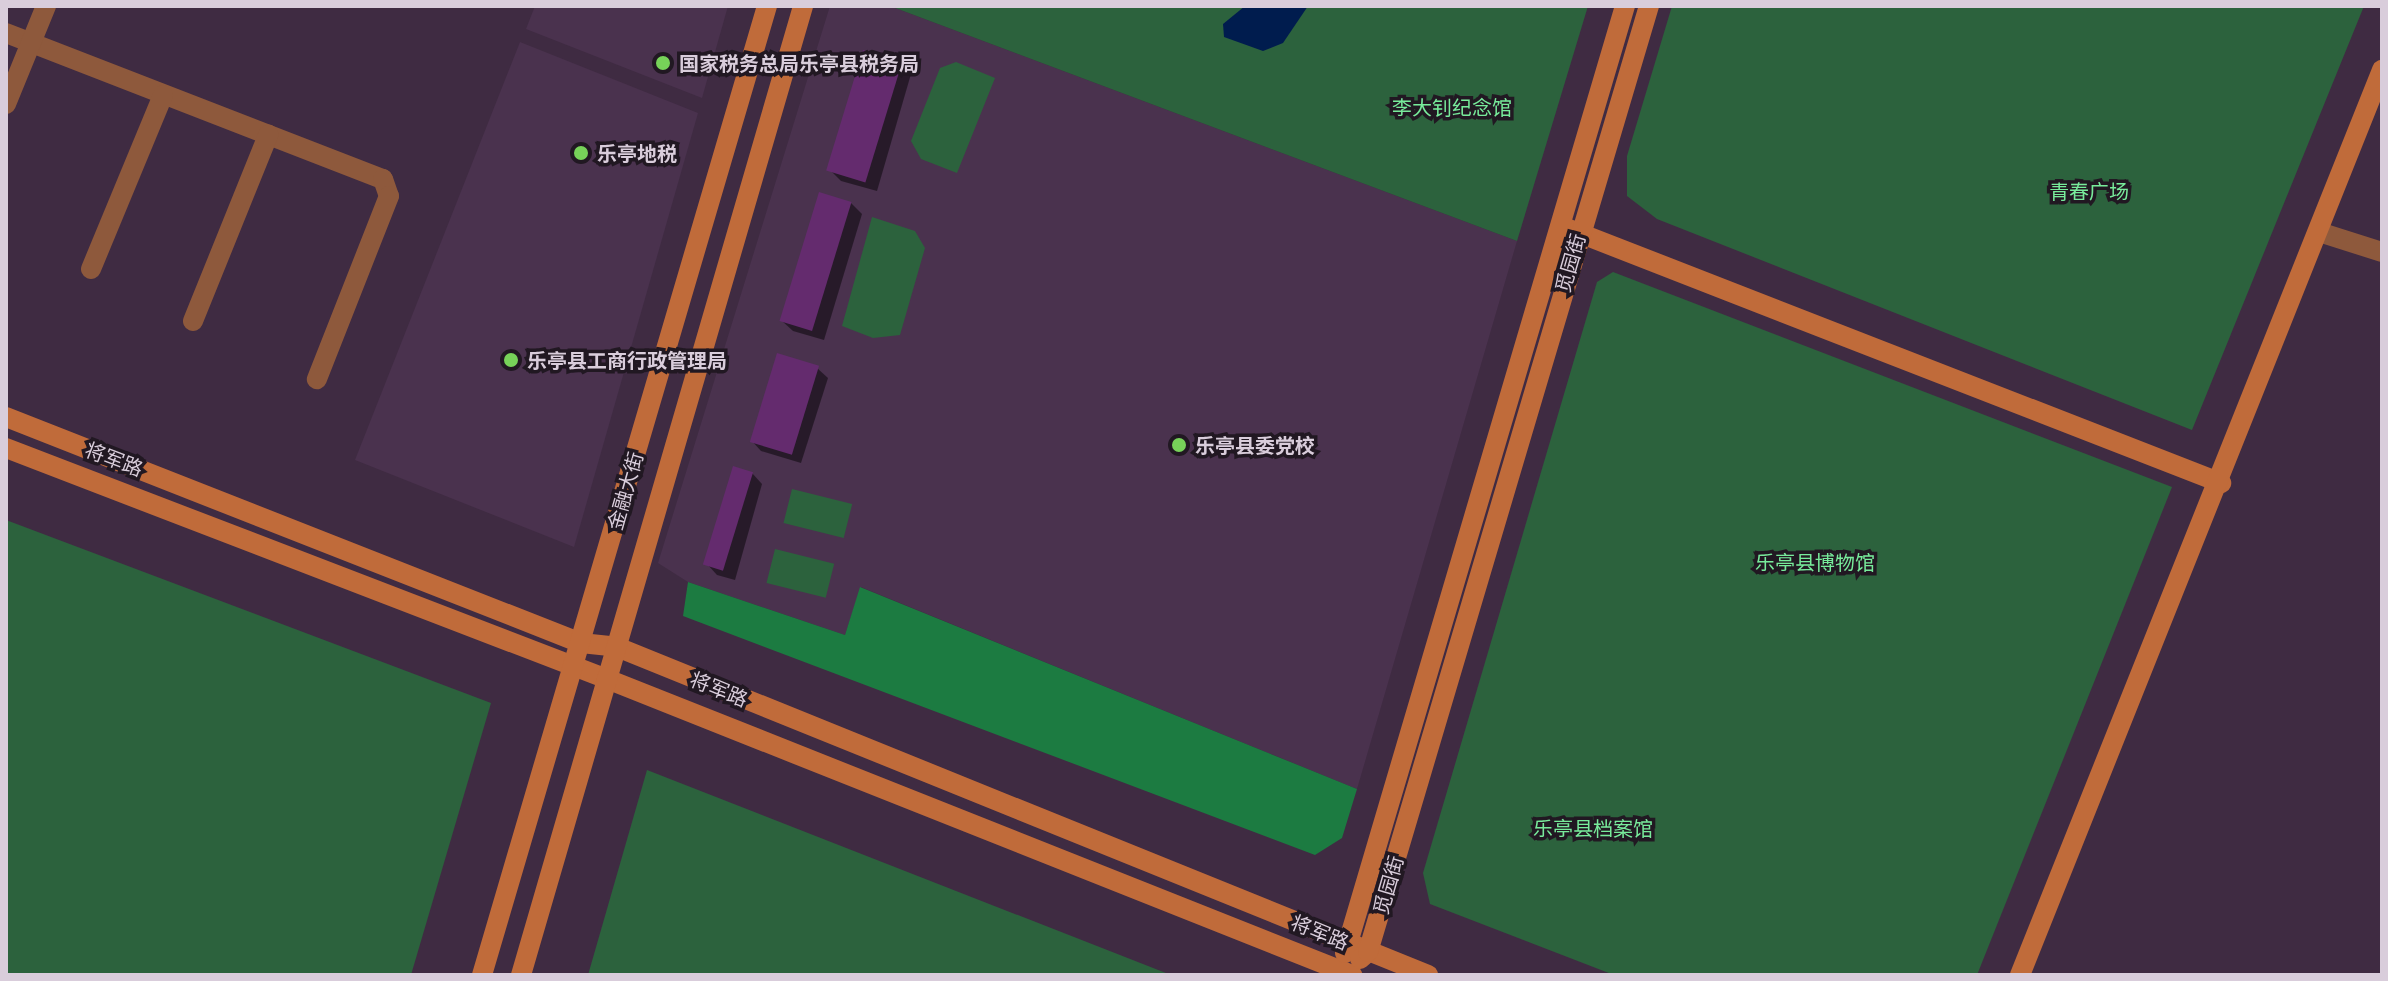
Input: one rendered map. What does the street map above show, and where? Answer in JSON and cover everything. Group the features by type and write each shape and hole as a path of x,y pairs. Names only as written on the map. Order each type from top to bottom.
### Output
{"main road":[{"name":"金融大街","path":"482,975 767,6"},
{"name":"金融大街","path":"521,975 803,6"},
{"name":"觅园街","path":"1368,952 1569,229 1625,6"},
{"name":"觅园街","path":"1348,974 1346,943 1569,229 1649,6"},
{"path":"2020,975 2221,483 2382,70"},
{"path":"1569,229 2221,483"},
{"name":"将军路","path":"6,417 581,643 617,647 1428,975"},
{"name":"将军路","path":"6,448 607,679 1348,974"},
{"path":"1348,974 1368,952"}],"street":[{"path":"6,104 46,6"},
{"path":"6,33 383,179 389,196 317,379"},
{"path":"91,269 163,95"},
{"path":"193,321 268,135"},
{"path":"2319,232 2382,252"}],"shaded area":[{"name":"国家税务总局乐亭县税务局","path":"535,6 728,6 702,98 526,29"},
{"name":"乐亭县委党校","path":"830,6 890,6 1517,241 1357,789 861,587 845,635 688,582 658,563"},
{"name":"乐亭县工商行政管理局","path":"520,42 698,113 574,547 355,460"}],"green space":[{"name":"李大钊纪念馆","path":"890,6 1588,6 1517,241"},
{"name":"青春广场","path":"1672,6 2364,6 2192,430 1657,219 1627,196 1627,156"},
{"path":"956,62 995,78 957,173 921,159 911,141 940,68"},
{"path":"872,217 915,231 925,248 900,335 873,338 842,326"},
{"name":"乐亭县博物馆","path":"1613,272 2172,487 1977,975 1614,975 1430,904 1423,873 1597,282"},
{"path":"792,489 852,504 844,538 784,523"},
{"path":"6,520 491,703 411,975 6,975"},
{"path":"775,549 834,564 826,598 767,583"},
{"path":"688,582 845,635 860,587 1357,789 1342,838 1315,855 683,616"},
{"path":"647,770 1171,975 588,975"}],"water":[{"path":"1245,6 1308,6 1283,43 1263,51 1224,37 1223,24"}],"building":[{"path":"863,50 902,62 865,182 826,170"},
{"path":"819,192 852,202 812,331 780,321"},
{"path":"777,353 819,366 792,455 750,442"},
{"path":"733,466 753,472 723,571 703,564"}],"place":[{"name":"国家税务总局乐亭县税务局","path":"663,63"},
{"name":"乐亭地税","path":"581,153"},
{"name":"乐亭县工商行政管理局","path":"511,360"},
{"name":"乐亭县委党校","path":"1179,445"}],"park label":[{"name":"乐亭县档案馆","path":"1593,828"}]}
